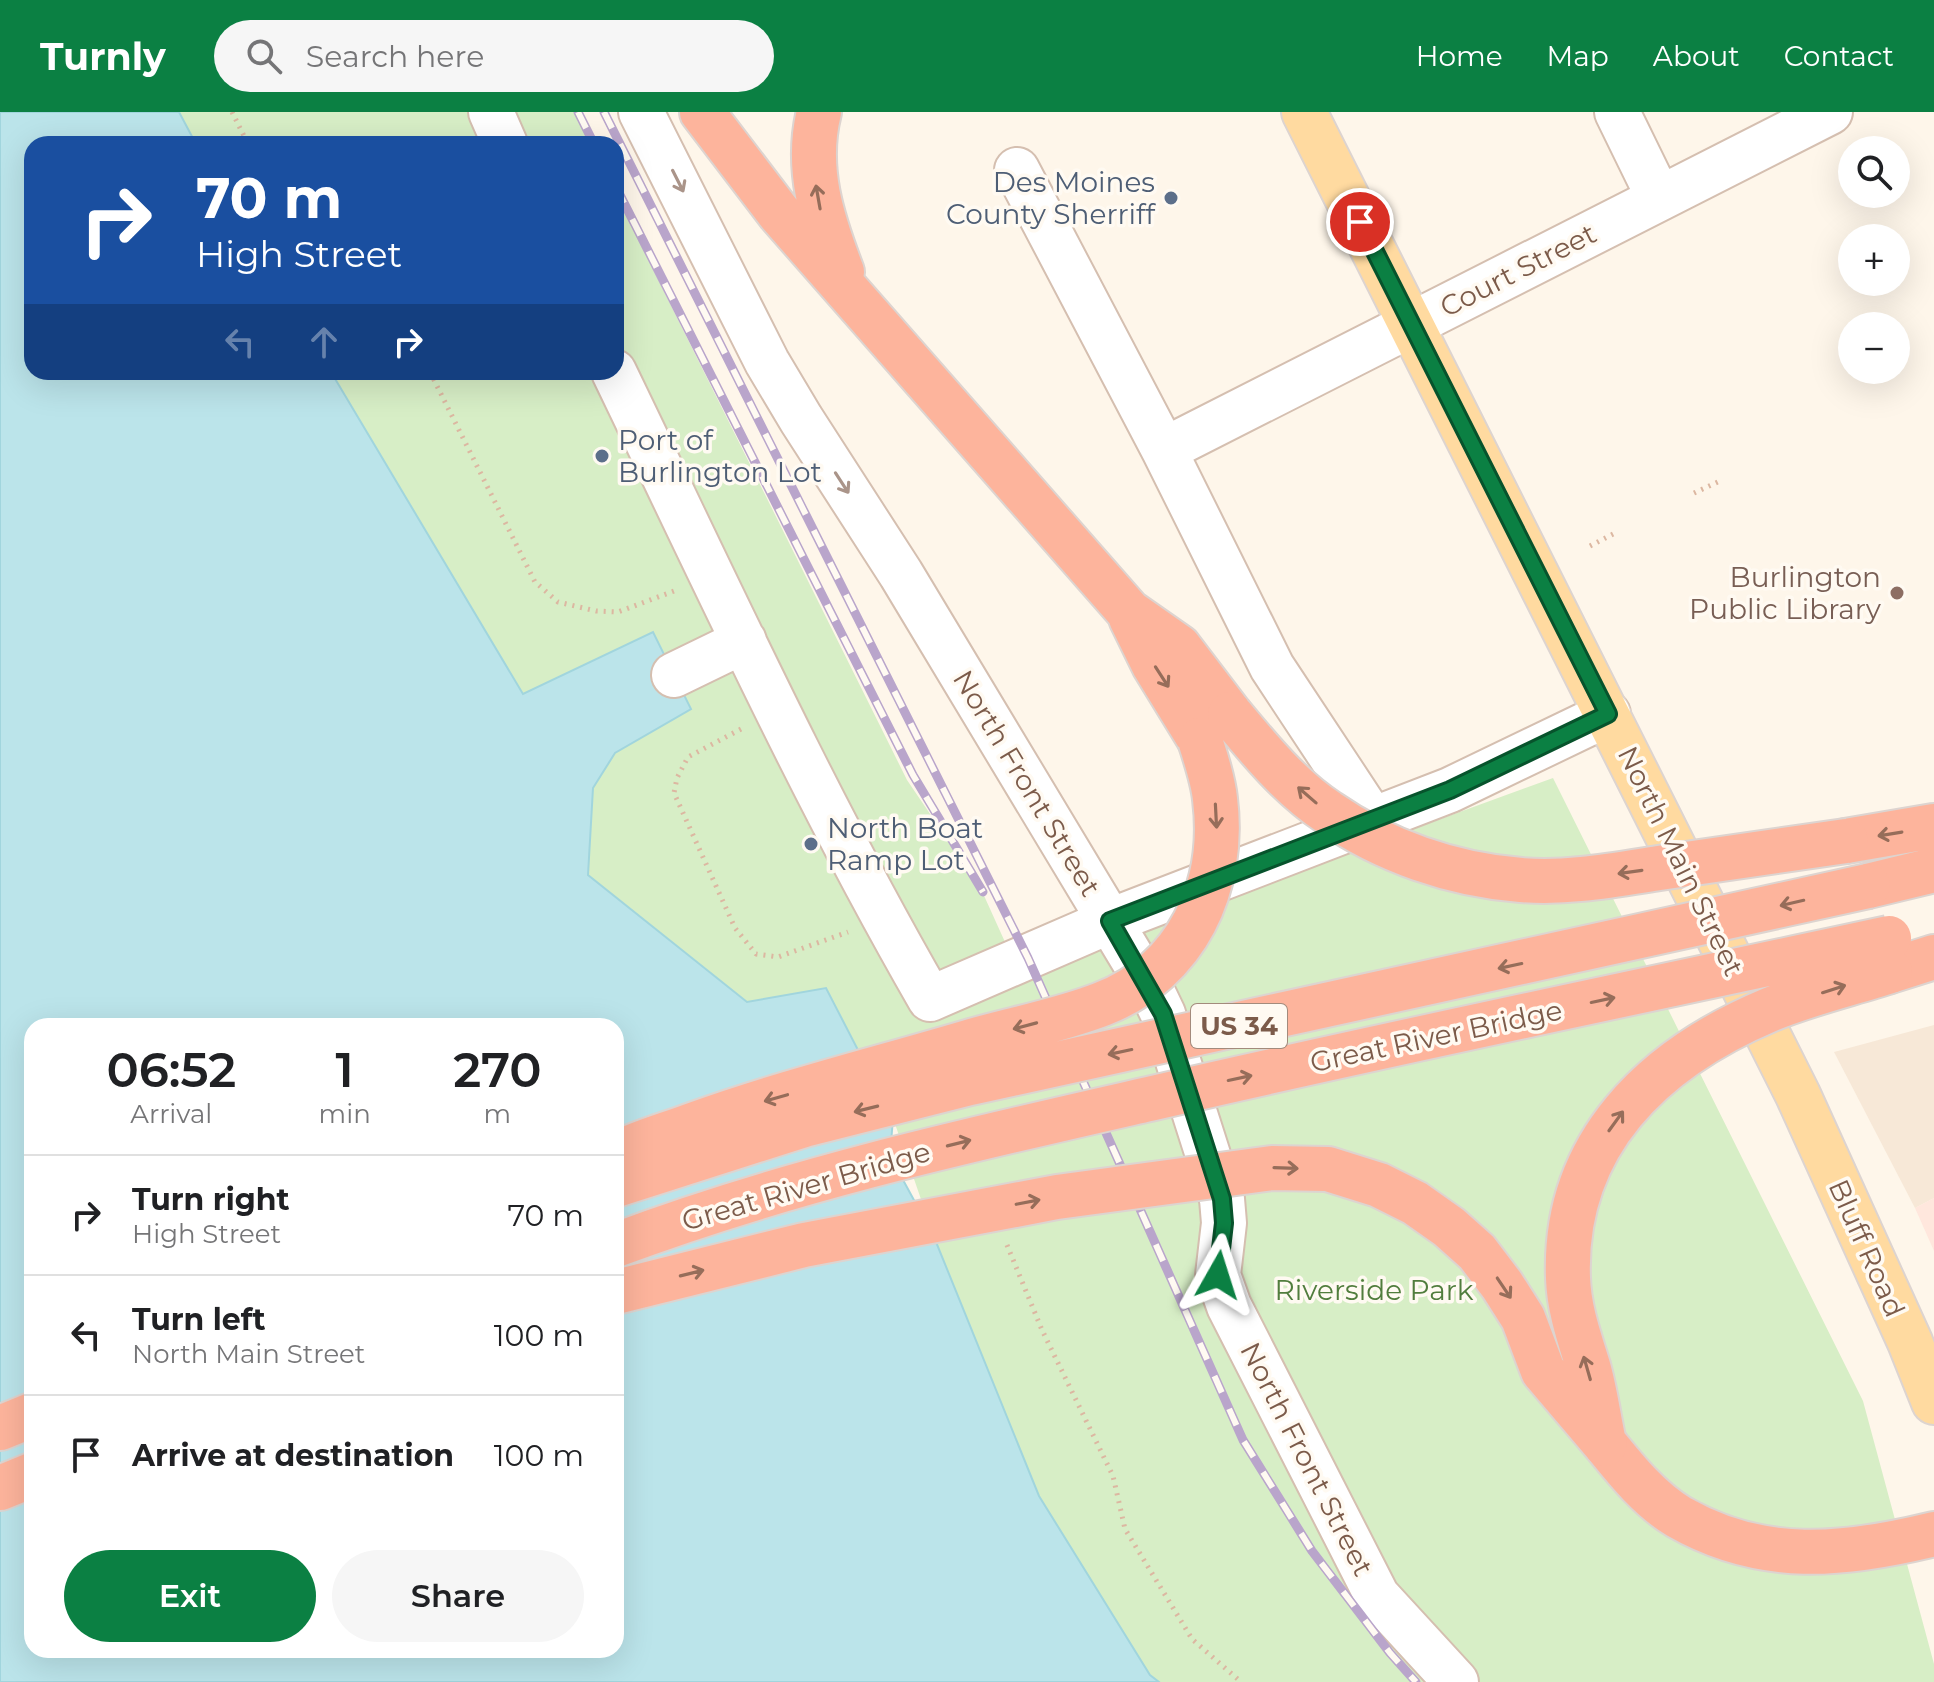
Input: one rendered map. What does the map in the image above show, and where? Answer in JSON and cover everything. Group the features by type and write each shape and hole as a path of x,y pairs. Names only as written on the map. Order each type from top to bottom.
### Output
{"highway":[{"path":"624,1151 733,1110 1076,1013 1128,991 1155,972 1178,949 1207,898 1215,859 1215,727 1179,647 1129,612 851,297 759,189 702,112"},
{"path":"819,112 813,162 822,222 851,297"},
{"path":"1215,727 1260,750 1325,811 1360,833 1397,850 1458,870 1522,880 1579,879 1934,826"},
{"name":"Great River Bridge","path":"624,1182 804,1125 970,1083 1934,870"},
{"name":"US 34","path":"1890,954 1934,929"},
{"path":"1605,1444 1588,1367 1574,1329 1568,1279 1570,1229 1580,1185 1604,1138 1632,1100 1668,1066 1717,1035 1890,954 1934,957"},
{"name":"Great River Bridge","path":"624,1242 680,1221 833,1174 1240,1078 1890,954"},
{"path":"624,1290 804,1245 1057,1197 1272,1168 1328,1169 1379,1185 1415,1203 1477,1252 1523,1318 1543,1371 1636,1482 1677,1516 1724,1538 1778,1551 1816,1554 1852,1551 1934,1534"},
{"path":"0,1428 24,1418"},
{"path":"0,1488 24,1478"}],"main road":[{"name":"North Main Street","path":"1304,112 1798,1095"},
{"name":"Bluff Road","path":"1798,1095 1934,1402"}],"street":[{"path":"491,112 502,136"},
{"name":"North Front Street","path":"641,112 767,362 901,574 1163,1014 1222,1199 1224,1223 1218,1275 1229,1306 1377,1596 1456,1682"},
{"path":"1617,112 1659,198"},
{"name":"Court Street","path":"1164,450 1830,112"},
{"path":"1017,170 1164,450 1272,667 1373,820"},
{"path":"618,380 876,906 930,999 1110,921 1450,790 1608,714"},
{"path":"674,675 744,641"}],"path":[{"path":"232,112 244,136"},
{"path":"434,380 535,582 558,602 618,612 681,589"},
{"path":"1694,493 1720,481"},
{"path":"1590,546 1615,533"},
{"path":"740,715 743,728 688,757 677,778 674,793 735,928 756,954 778,957 860,928"},
{"path":"1003,1235 1042,1330 1113,1476 1125,1529 1192,1639 1241,1682"}],"shaded area":[{"path":"1934,1025 1934,1198 1915,1208 1834,1052"},
{"path":"1934,1198 1934,1251 1915,1208"}],"green space":[{"path":"179,112 575,112 587,136 192,136"},
{"name":"Riverside Park","path":"624,211 907,780 981,889 1019,973 1553,778 1863,1401 1934,1664 1934,1682 1159,1682 1150,1675 1039,1496 934,1237 893,1118 588,875 593,788 615,753 690,709 653,632 523,695 336,380 624,380"}],"water":[{"path":"0,112 179,112 192,136 24,136 24,380 336,380 523,694 653,632 691,709 615,753 593,788 588,875 747,1002 826,988 893,1118 890,1156 934,1237 1039,1496 1150,1675 1159,1682 0,1682"}],"railway":[{"path":"578,112 590,136"},
{"path":"604,112 616,136"},
{"path":"624,152 1028,958 1243,1440 1312,1551 1416,1682"},
{"path":"624,203 913,775 983,892"}],"place":[{"name":"Des Moines County Sherriff","path":"1171,198"},
{"name":"Port of Burlington Lot","path":"602,456"},
{"name":"Burlington Public Library","path":"1897,593"},
{"name":"North Boat Ramp Lot","path":"811,844"}],"route":[{"path":"1218,1275 1224,1223 1222,1199 1163,1014 1110,921 1450,790 1608,714 1360,222"}]}
